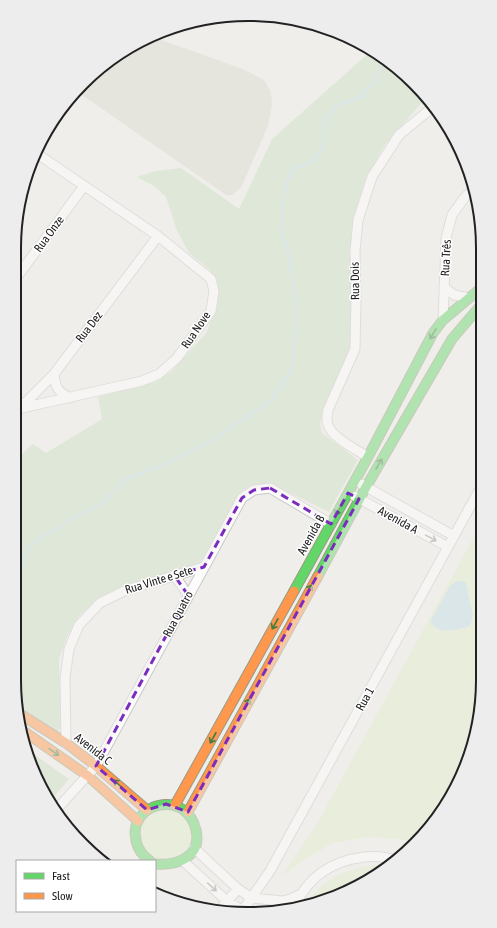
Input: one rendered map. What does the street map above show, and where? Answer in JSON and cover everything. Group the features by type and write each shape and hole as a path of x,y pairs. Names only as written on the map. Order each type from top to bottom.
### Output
{"street":[{"name":"Rua Dois","path":"368,457 334,435 328,427 327,418 328,410 355,349 355,251 358,220 372,177 399,135 429,110"},
{"name":"Rua Nove","path":"21,410 142,381 159,374 177,358 211,311 214,291 211,278 158,236 40,156"},
{"name":"Rua Onze","path":"21,272 84,186"},
{"name":"Rua Três","path":"443,320 446,238 452,215 469,193"},
{"name":"Rua Dez","path":"21,408 54,374 158,236"},
{"name":"Rua Três","path":"444,287 454,295 468,298"},
{"name":"Avenida B","path":"176,805 368,457 433,333 443,320 476,292"},
{"name":"Avenida B","path":"188,812 359,499 452,339 476,311"},
{"path":"54,374 57,389 62,394 70,398"},
{"name":"Avenida A","path":"354,481 454,536"},
{"name":"Rua Quatro","path":"59,806 96,766 242,498 254,490 270,488 331,524"},
{"name":"Avenida A","path":"348,493 448,547"},
{"name":"Rua 1","path":"246,907 270,871 476,496"},
{"name":"Rua Vinte e Sete","path":"66,743 65,678 69,648 79,625 100,603 126,590 204,567"},
{"path":"174,575 188,595"},
{"name":"Avenida C","path":"24,717 66,743 96,766 147,810"},
{"name":"Avenida C","path":"28,734 88,776 138,821"},
{"path":"148,860 140,851 136,842 135,831 138,821 147,810 156,805 176,805 188,812 194,820 197,829 197,839 194,848 190,856 174,865 164,866 156,863"},
{"path":"194,848 238,889 252,898 283,901 301,894"},
{"path":"296,902 304,888 320,873 344,861 370,857 388,859"},
{"path":"183,861 228,902 237,907"},
{"path":"224,906 238,889"}],"highlighted area":[{"path":"270,488 331,524 348,493 359,499 188,812 166,804 147,810 96,766 188,595 174,575 204,567 242,498 254,490"}],"shaded area":[{"path":"159,39 243,69 264,80 271,92 272,105 268,126 241,188 232,195 226,195 81,94 98,77 122,59"}],"green space":[{"path":"367,54 399,77 423,102 384,146 364,185 352,225 350,347 320,423 322,433 358,460 329,512 271,484 253,485 242,491 234,503 202,562 114,591 95,601 78,617 67,637 59,659 61,727 57,732 23,709 21,694 21,455 33,444 46,453 102,419 98,397 156,382 171,372 206,333 217,306 216,280 209,269 189,253 177,231 166,197 154,186 137,177 155,171 181,168 239,209 272,139"},
{"path":"476,533 476,694 472,724 464,753 446,793 420,830 409,840 369,837 333,843 308,857 282,876 318,822"},
{"path":"33,754 69,779 54,797 44,780"},
{"path":"162,807 186,815 193,840 183,856 157,860 149,855 140,840 142,823"},
{"path":"373,865 380,866 349,884 310,898 330,879 344,872"}],"water":[{"path":"457,581 463,581 466,583 473,616 470,626 448,631 439,629 430,622 450,586"}],"waterway":[{"path":"21,566 28,549 39,539 79,515 102,504 126,479 166,464 215,439 271,400 292,369 297,310 289,254 281,232 283,202 287,183 293,169 314,160 324,146 324,123 335,107 362,96 375,81 382,65"}],"traffic: fast":[{"path":"294,591 368,457 433,333 443,320 476,292"},
{"path":"318,576 366,487 452,339 476,311"},
{"path":"149,860 141,852 136,841 135,832 138,821 144,813 152,807 173,805 183,810 191,818 196,830 197,839 195,847 186,858 172,863 156,864"}],"traffic: slow":[{"path":"188,812 318,576"},
{"path":"175,805 294,591"},
{"path":"24,717 66,743 96,766 147,810"},
{"path":"28,734 88,776 138,821"}]}
